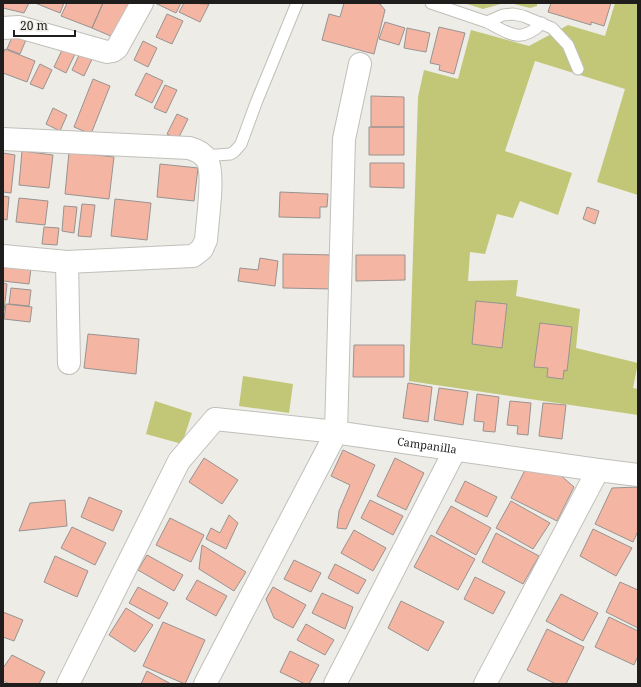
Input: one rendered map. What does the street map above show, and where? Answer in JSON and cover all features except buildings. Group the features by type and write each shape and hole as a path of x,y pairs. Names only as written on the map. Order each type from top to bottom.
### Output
{"street":[{"path":"3,28 18,27 107,52 113,51 117,48 142,3"},
{"path":"205,684 336,433 344,139 360,64"},
{"path":"3,139 189,148 198,150 204,156 208,161 211,173 206,240 199,253 188,257 67,262 3,256"},
{"path":"67,262 69,363"},
{"name":"Campanilla","path":"68,684 179,461 215,419 336,433 638,475"},
{"path":"335,684 455,450"},
{"path":"485,684 598,470"}],"lane":[{"path":"204,156 230,154 234,152 241,144 297,3"},
{"path":"431,3 487,22 511,35 531,33 542,23"},
{"path":"487,22 503,15 512,14 523,16 552,28 568,45 578,69"}],"green space":[{"path":"464,3 504,3 483,9"},
{"path":"510,3 537,3 537,6 530,8"},
{"path":"615,3 638,3 638,195 597,182 625,89 535,61 505,151 572,173 558,215 520,201 513,218 497,214 485,254 470,252 468,281 518,280 516,296 580,309 576,348 638,363 633,388 638,389 638,415 409,381 418,97 424,70 458,79 471,30 529,46 568,25 605,36"},
{"path":"243,376 293,384 289,413 239,406"},
{"path":"155,401 192,413 182,444 146,434"}]}
